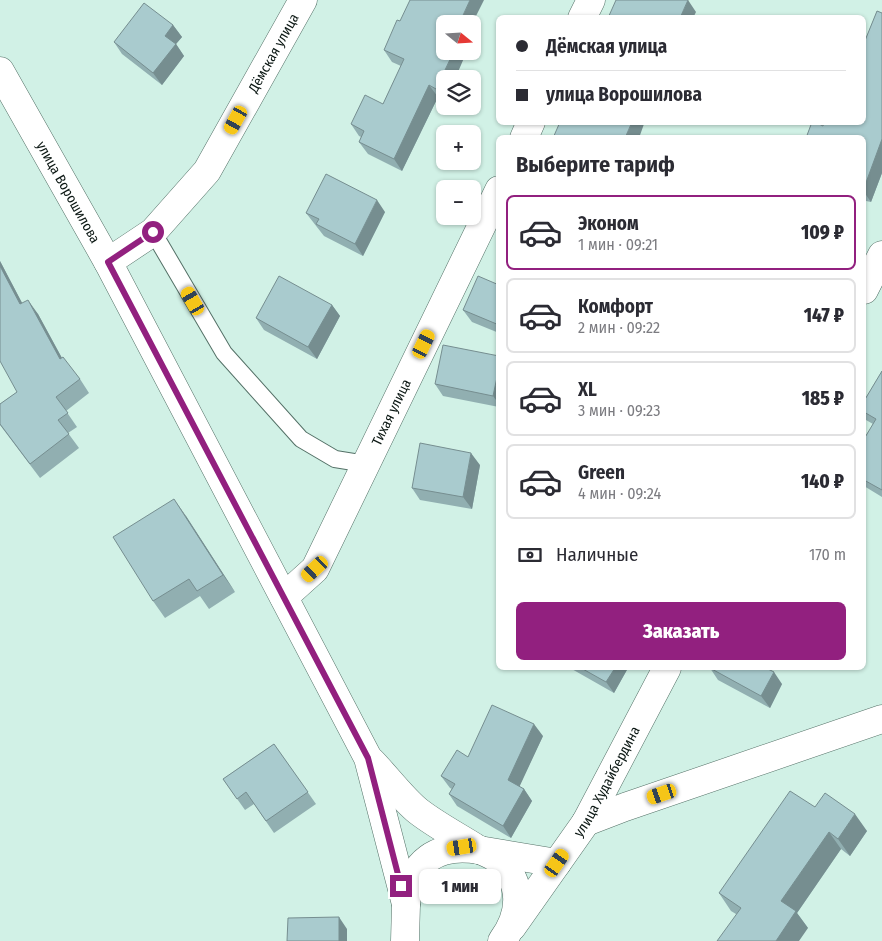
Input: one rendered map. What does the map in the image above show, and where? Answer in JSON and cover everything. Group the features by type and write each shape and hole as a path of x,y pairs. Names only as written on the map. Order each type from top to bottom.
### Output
{"street":[{"name":"Дёмская улица","path":"108,262 153,232 207,171 303,0"},
{"path":"584,15 591,0"},
{"name":"улица Ворошилова","path":"0,71 108,262 368,758 406,904 404,941"},
{"name":"Тихая улица","path":"284,598 315,569 496,196"},
{"path":"866,286 882,255"},
{"name":"улица Худайбердина","path":"506,936 586,822 666,670"},
{"path":"586,822 882,719"},
{"path":"368,758 417,810 479,850 496,858 509,873 516,890 517,909 506,936"},
{"path":"422,941 409,922 406,904 408,886 416,870 428,858 444,850 462,847 557,863"}],"lane":[{"path":"153,232 224,353 301,439 335,459 366,464"}],"building":[{"path":"410,0 470,0 463,15 436,15 436,60 450,60 445,70 436,70 436,89 429,85 394,159 359,142 364,131 351,124 365,95 383,104 404,59 384,50 397,20 400,21"},
{"path":"616,0 688,0 681,15 609,15"},
{"path":"144,3 173,25 165,36 176,44 153,73 114,42"},
{"path":"877,11 882,13 882,139 866,183 866,135 807,135 811,125 866,125 866,38"},
{"path":"559,125 631,125 626,135 554,135"},
{"path":"326,174 377,200 355,244 316,224 319,219 306,213"},
{"path":"0,266 20,304 28,300 60,359 63,357 80,379 56,397 68,413 58,420 69,434 30,464 0,424 0,404 17,392 0,361"},
{"path":"279,276 332,305 308,347 256,318"},
{"path":"478,276 496,284 496,324 463,310"},
{"path":"443,345 496,355 496,382 493,396 435,384"},
{"path":"882,371 882,490 866,481 866,436 876,419 866,413 866,398"},
{"path":"420,443 471,453 463,497 412,488"},
{"path":"174,499 223,575 197,591 189,579 153,601 113,537"},
{"path":"585,670 614,670 606,682"},
{"path":"714,670 770,670 774,672 761,696"},
{"path":"492,705 534,724 508,780 524,789 503,826 449,794 455,784 441,776 457,750 468,757"},
{"path":"274,744 308,792 266,821 246,792 237,799 223,779"},
{"path":"790,791 815,807 825,793 855,814 838,839 829,832 781,901 796,911 776,941 717,941 741,908 719,893"},
{"path":"339,917 339,941 287,941 288,918"}],"route":[{"path":"153,232 108,262 368,758 401,886"}]}
